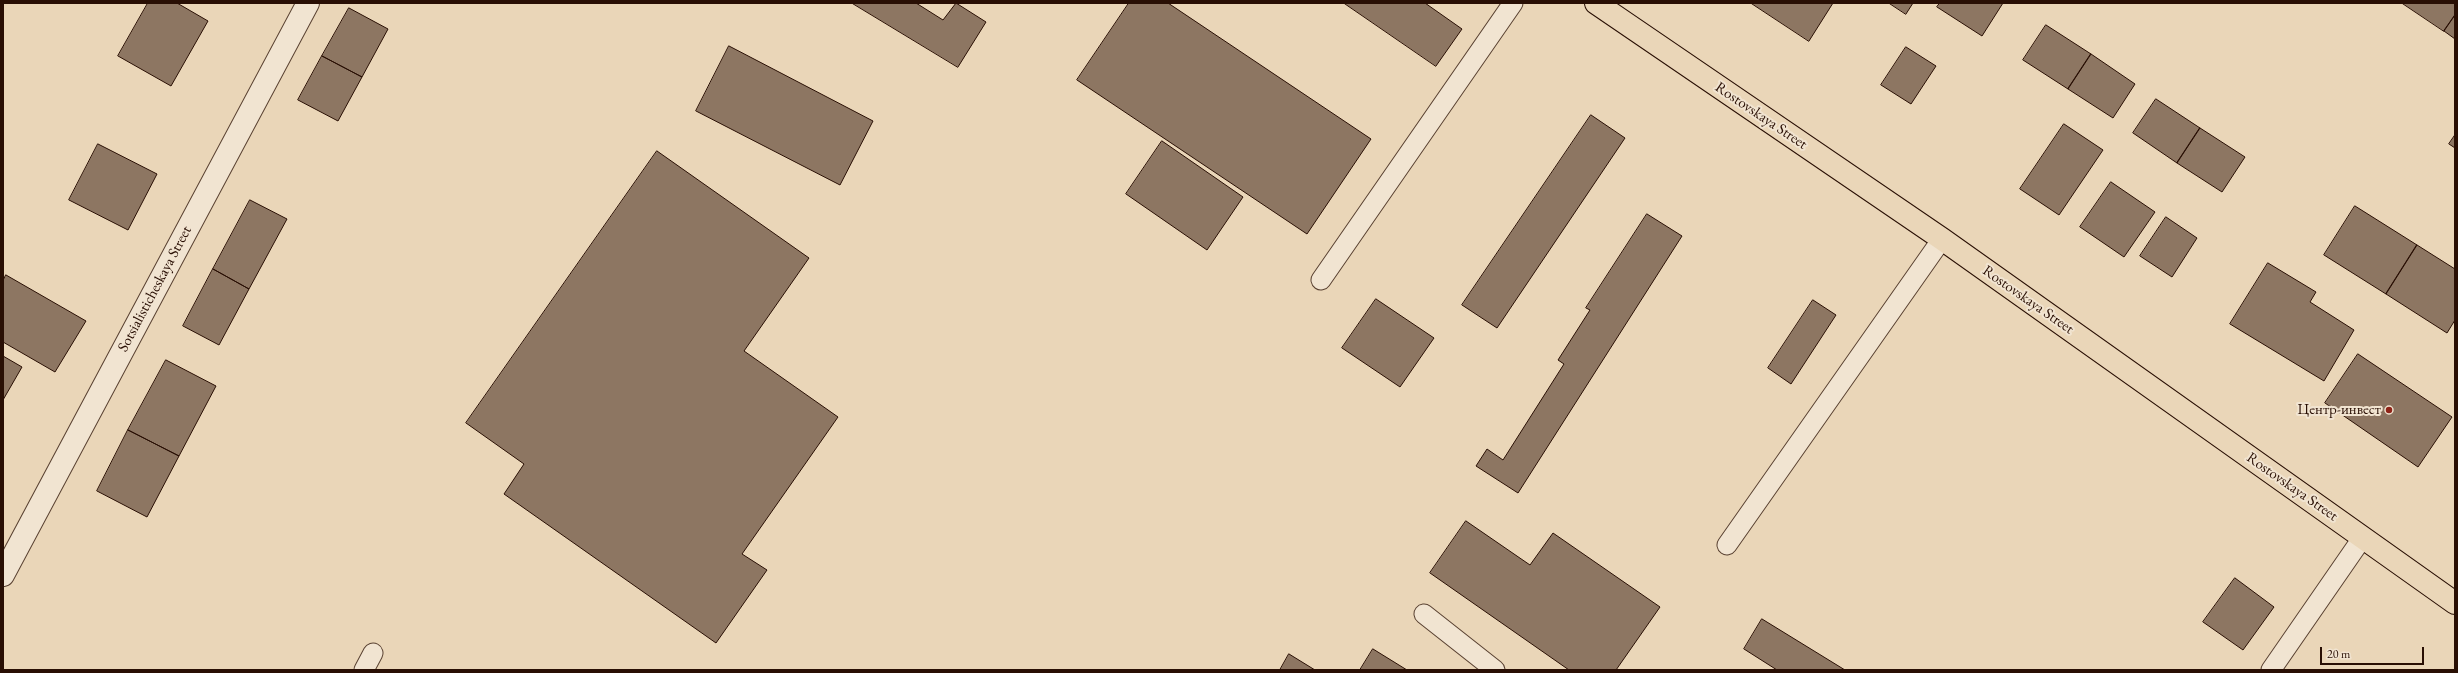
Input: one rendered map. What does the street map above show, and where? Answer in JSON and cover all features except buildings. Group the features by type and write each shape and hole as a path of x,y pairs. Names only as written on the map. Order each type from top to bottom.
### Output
{"main road":[{"name":"Rostovskaya Street","path":"1596,3 1942,239 2455,603"}],"street":[{"name":"Sotsialisticheskaya Street","path":"3,575 308,3"}],"lane":[{"path":"1321,280 1513,3"},
{"path":"1728,545 1942,239"},
{"path":"2271,670 2363,537"},
{"path":"1424,614 1495,670"},
{"path":"364,670 374,653"}],"place":[{"name":"Центр-инвест","path":"2389,410"}]}
